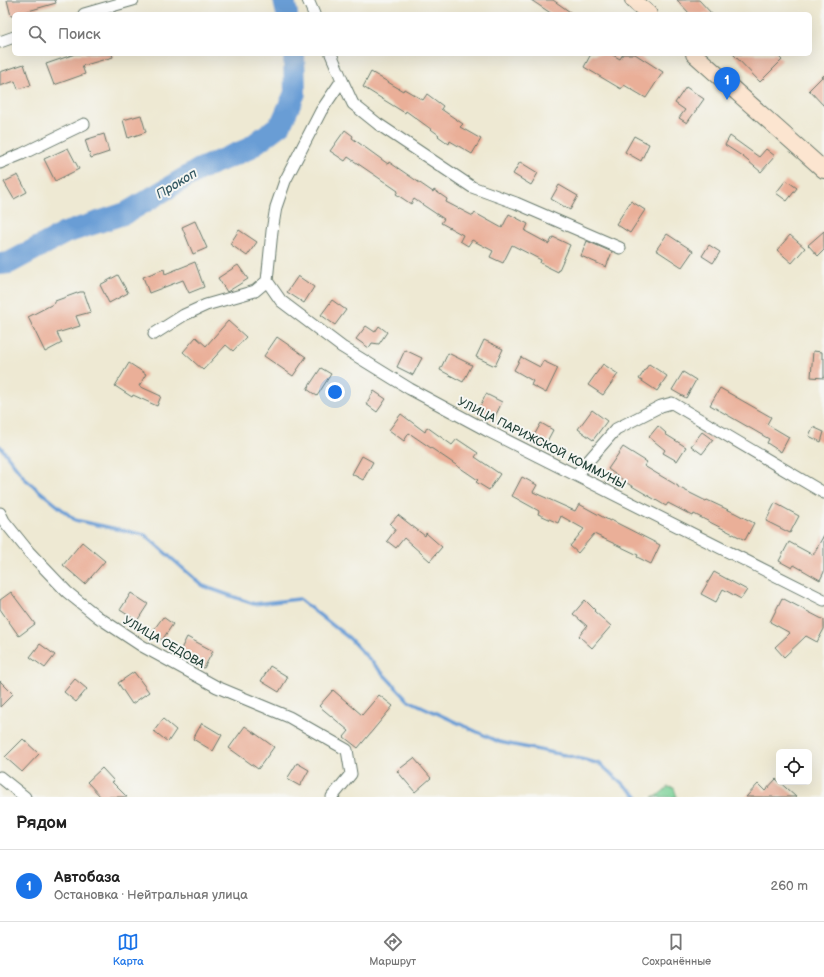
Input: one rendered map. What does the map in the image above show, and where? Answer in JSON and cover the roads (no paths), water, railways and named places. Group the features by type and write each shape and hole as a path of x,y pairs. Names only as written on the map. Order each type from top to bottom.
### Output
{"main road":[{"path":"633,0 647,12"},
{"path":"696,56 824,170"}],"street":[{"path":"91,12 133,0"},
{"path":"308,0 313,12"},
{"path":"0,42 12,38"},
{"path":"332,56 353,104 378,124 472,187 516,203 620,248"},
{"path":"154,334 184,315 206,305 255,290 268,281 271,237 276,207 285,181 321,110 342,80"},
{"path":"0,163 84,124"},
{"name":"УЛИЦА ПАРИЖСКОЙ КОММУНЫ","path":"268,281 281,301 342,347 423,396 824,600"},
{"path":"576,475 616,429 661,406 672,403 824,492"},
{"name":"УЛИЦА СЕДОВА","path":"0,513 4,521 30,552 67,592 98,617 142,646 217,687 289,717 347,750 352,774 332,797"},
{"path":"0,778 25,797"}],"waterway":[{"name":"Прокоп","path":"284,0 287,12"},
{"name":"Прокоп","path":"0,264 9,263 65,233 126,213 200,169 248,149 281,124 295,93 294,56"},
{"path":"0,446 25,479 75,520 145,535 203,586 254,604 299,599 349,638 408,700 499,742 569,756 600,764 638,797"}],"place":[{"name":"Автобаза","path":"727,100"}]}
